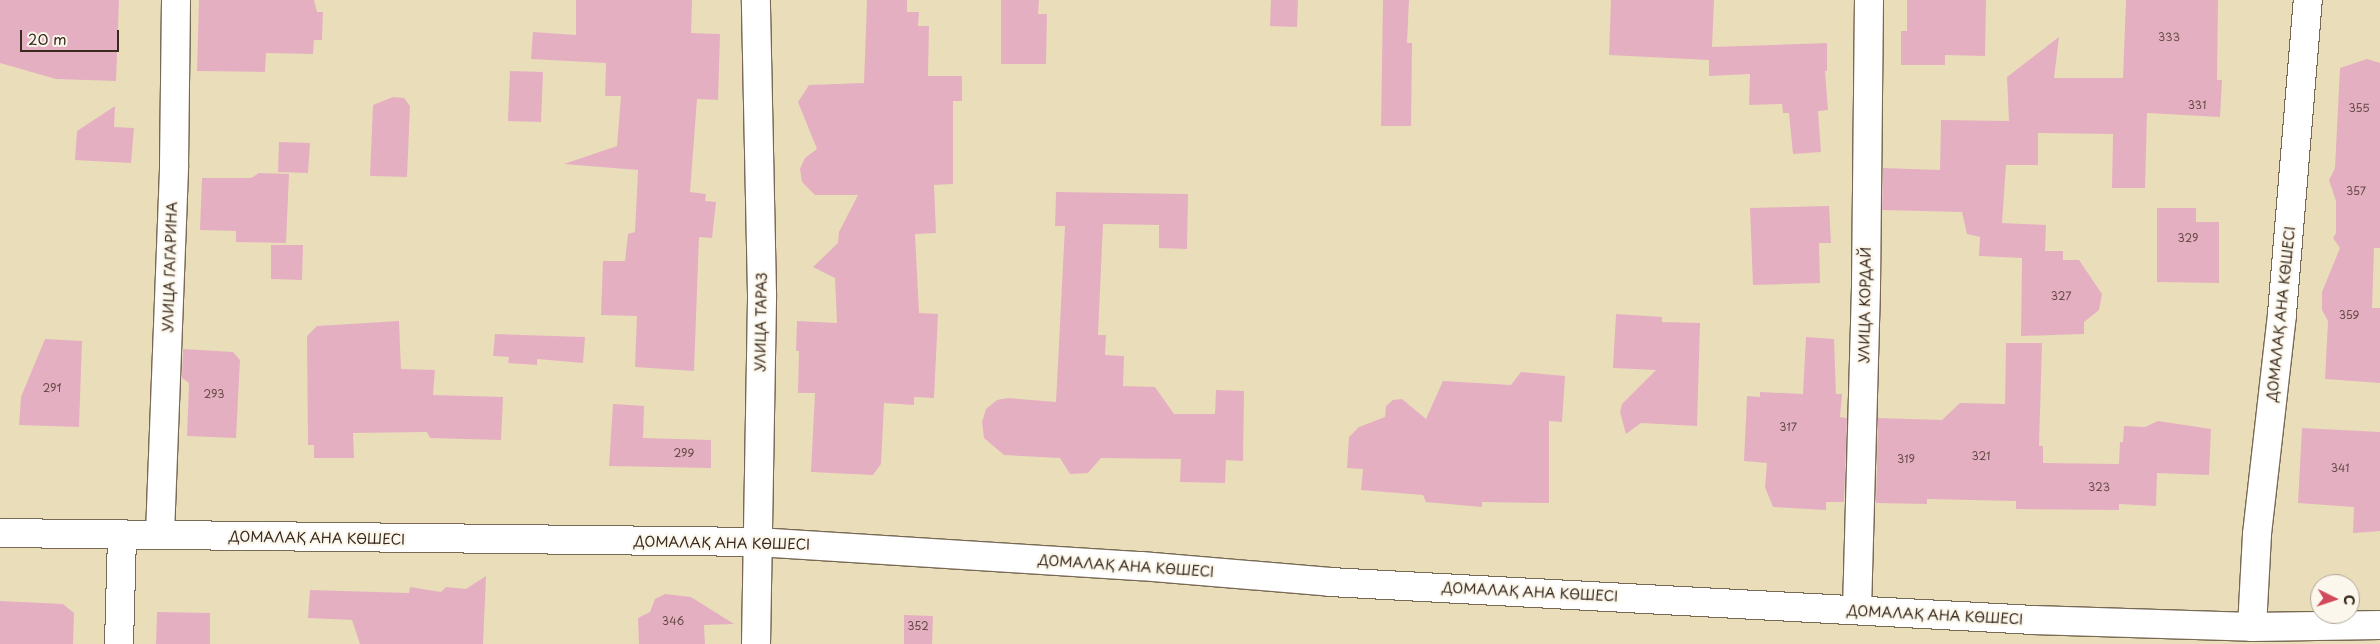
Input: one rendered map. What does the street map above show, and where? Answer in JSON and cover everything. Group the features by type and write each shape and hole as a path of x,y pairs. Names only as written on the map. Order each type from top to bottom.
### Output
{"street":[{"name":"УЛИЦА ГАГАРИНА","path":"160,534 174,165 176,0"},
{"name":"УЛИЦА ТАРАЗ","path":"756,0 762,294 756,644"},
{"name":"УЛИЦА КОРДАЙ","path":"1857,610 1866,286 1869,0"},
{"name":"ДОМАЛАҚ АНА КӨШЕСІ","path":"2252,627 2257,534 2282,314 2308,0"},
{"name":"ДОМАЛАҚ АНА КӨШЕСІ","path":"0,534 160,534 281,538 757,542 1141,566 1330,582 1857,610 2033,632 2380,625"},
{"path":"119,644 122,534"}],"building":[{"path":"0,0 119,0 116,81 56,79 0,63"},
{"path":"199,0 314,0 317,12 323,12 322,40 314,40 313,54 266,53 265,72 197,71"},
{"path":"576,0 692,0 691,33 720,34 718,100 697,99 690,192 706,194 705,201 716,202 712,238 699,237 694,371 635,367 637,316 601,315 603,261 625,261 628,234 635,232 638,170 564,164 617,146 621,96 605,96 606,63 531,59 533,32 576,35"},
{"path":"867,0 907,0 907,12 919,12 918,26 929,26 928,76 962,76 962,101 953,101 953,184 934,185 936,233 915,234 919,313 938,314 934,398 914,397 914,405 884,403 881,464 873,475 811,472 815,393 798,393 799,351 796,351 797,321 837,323 835,278 813,267 838,243 839,232 858,195 815,195 802,182 800,169 805,158 817,149 798,102 809,85 864,83"},
{"path":"1001,0 1039,0 1038,14 1047,14 1046,64 1001,64"},
{"path":"1271,0 1298,0 1297,27 1270,26"},
{"path":"1383,0 1409,0 1407,43 1412,43 1411,126 1381,126"},
{"path":"1611,0 1714,0 1712,47 1827,43 1827,71 1825,71 1828,110 1818,111 1821,152 1793,154 1789,113 1783,113 1782,104 1749,105 1750,74 1709,76 1709,60 1609,55"},
{"path":"1907,0 1986,0 1985,56 1945,55 1945,65 1901,65 1901,31 1907,31"},
{"path":"2126,0 2218,0 2217,80 2222,80 2220,117 2147,113 2145,188 2112,188 2113,134 2038,133 2038,165 2006,165 2002,223 2046,225 2045,251 2063,251 2063,260 2079,260 2102,294 2099,310 2084,322 2084,334 2021,336 2022,258 1979,256 1980,237 1967,234 1962,212 1882,210 1883,168 1940,170 1941,120 2009,121 2007,77 2059,37 2054,78 2123,78"},
{"path":"2367,59 2380,63 2380,248 2374,248 2372,308 2380,308 2380,383 2325,379 2328,321 2322,310 2322,292 2340,248 2333,238 2336,233 2336,201 2329,180 2335,168 2340,68"},
{"path":"510,71 543,72 541,122 508,121"},
{"path":"393,97 404,98 410,106 407,177 370,176 373,105"},
{"path":"115,106 114,127 134,128 131,163 75,160 77,131"},
{"path":"279,142 310,143 308,173 278,172"},
{"path":"259,173 289,174 286,243 236,242 236,231 200,230 202,178 251,178"},
{"path":"1056,192 1188,194 1187,249 1159,248 1159,225 1103,224 1098,335 1106,335 1105,355 1124,356 1123,386 1155,387 1174,414 1215,414 1216,390 1244,391 1243,461 1226,460 1225,483 1180,482 1181,459 1101,458 1088,473 1070,474 1060,458 1004,455 984,438 982,422 986,409 997,400 1008,398 1056,402 1065,226 1055,226"},
{"path":"1829,206 1831,243 1819,243 1820,283 1753,285 1750,208"},
{"path":"2157,208 2196,208 2196,222 2219,222 2219,283 2157,282"},
{"path":"271,245 303,245 302,280 271,279"},
{"path":"1616,314 1662,317 1662,322 1700,323 1697,426 1641,423 1626,434 1620,412 1622,404 1656,370 1613,368"},
{"path":"399,321 401,369 435,370 433,395 503,397 501,440 430,438 427,432 353,433 354,458 314,458 314,445 308,445 307,336 317,326"},
{"path":"495,334 585,337 583,363 537,359 537,365 508,363 509,357 493,356"},
{"path":"1806,337 1834,339 1836,394 1842,394 1840,417 1847,418 1844,502 1826,502 1826,510 1773,507 1765,487 1767,463 1744,461 1747,396 1760,397 1760,392 1803,394"},
{"path":"45,339 82,341 79,427 19,425 21,397"},
{"path":"2006,343 2042,343 2039,446 2043,446 2043,463 2119,464 2120,442 2123,442 2124,426 2145,427 2158,421 2211,429 2209,475 2157,473 2156,506 2119,504 2119,510 2016,509 2016,501 1927,499 1927,504 1876,503 1878,418 1942,420 1960,403 2005,404"},
{"path":"183,349 233,352 240,360 236,438 187,436 189,383 182,378"},
{"path":"1521,372 1565,376 1562,422 1549,421 1549,503 1482,502 1482,507 1426,502 1423,495 1361,490 1363,469 1347,468 1349,437 1359,427 1385,417 1386,406 1393,400 1402,399 1426,419 1443,381 1511,385"},
{"path":"613,404 644,406 643,438 711,440 711,468 609,466"},
{"path":"2302,428 2380,432 2380,531 2353,533 2354,507 2298,503"},
{"path":"486,576 483,644 360,644 352,620 308,618 310,590 409,593 410,587 441,592 446,587 466,589"},
{"path":"665,594 691,597 734,624 704,625 705,644 639,644 638,618 650,612 655,599"},
{"path":"0,601 63,604 74,613 73,644 0,644"},
{"path":"157,612 210,613 210,644 156,644"},
{"path":"904,615 933,616 932,644 904,644"}]}
